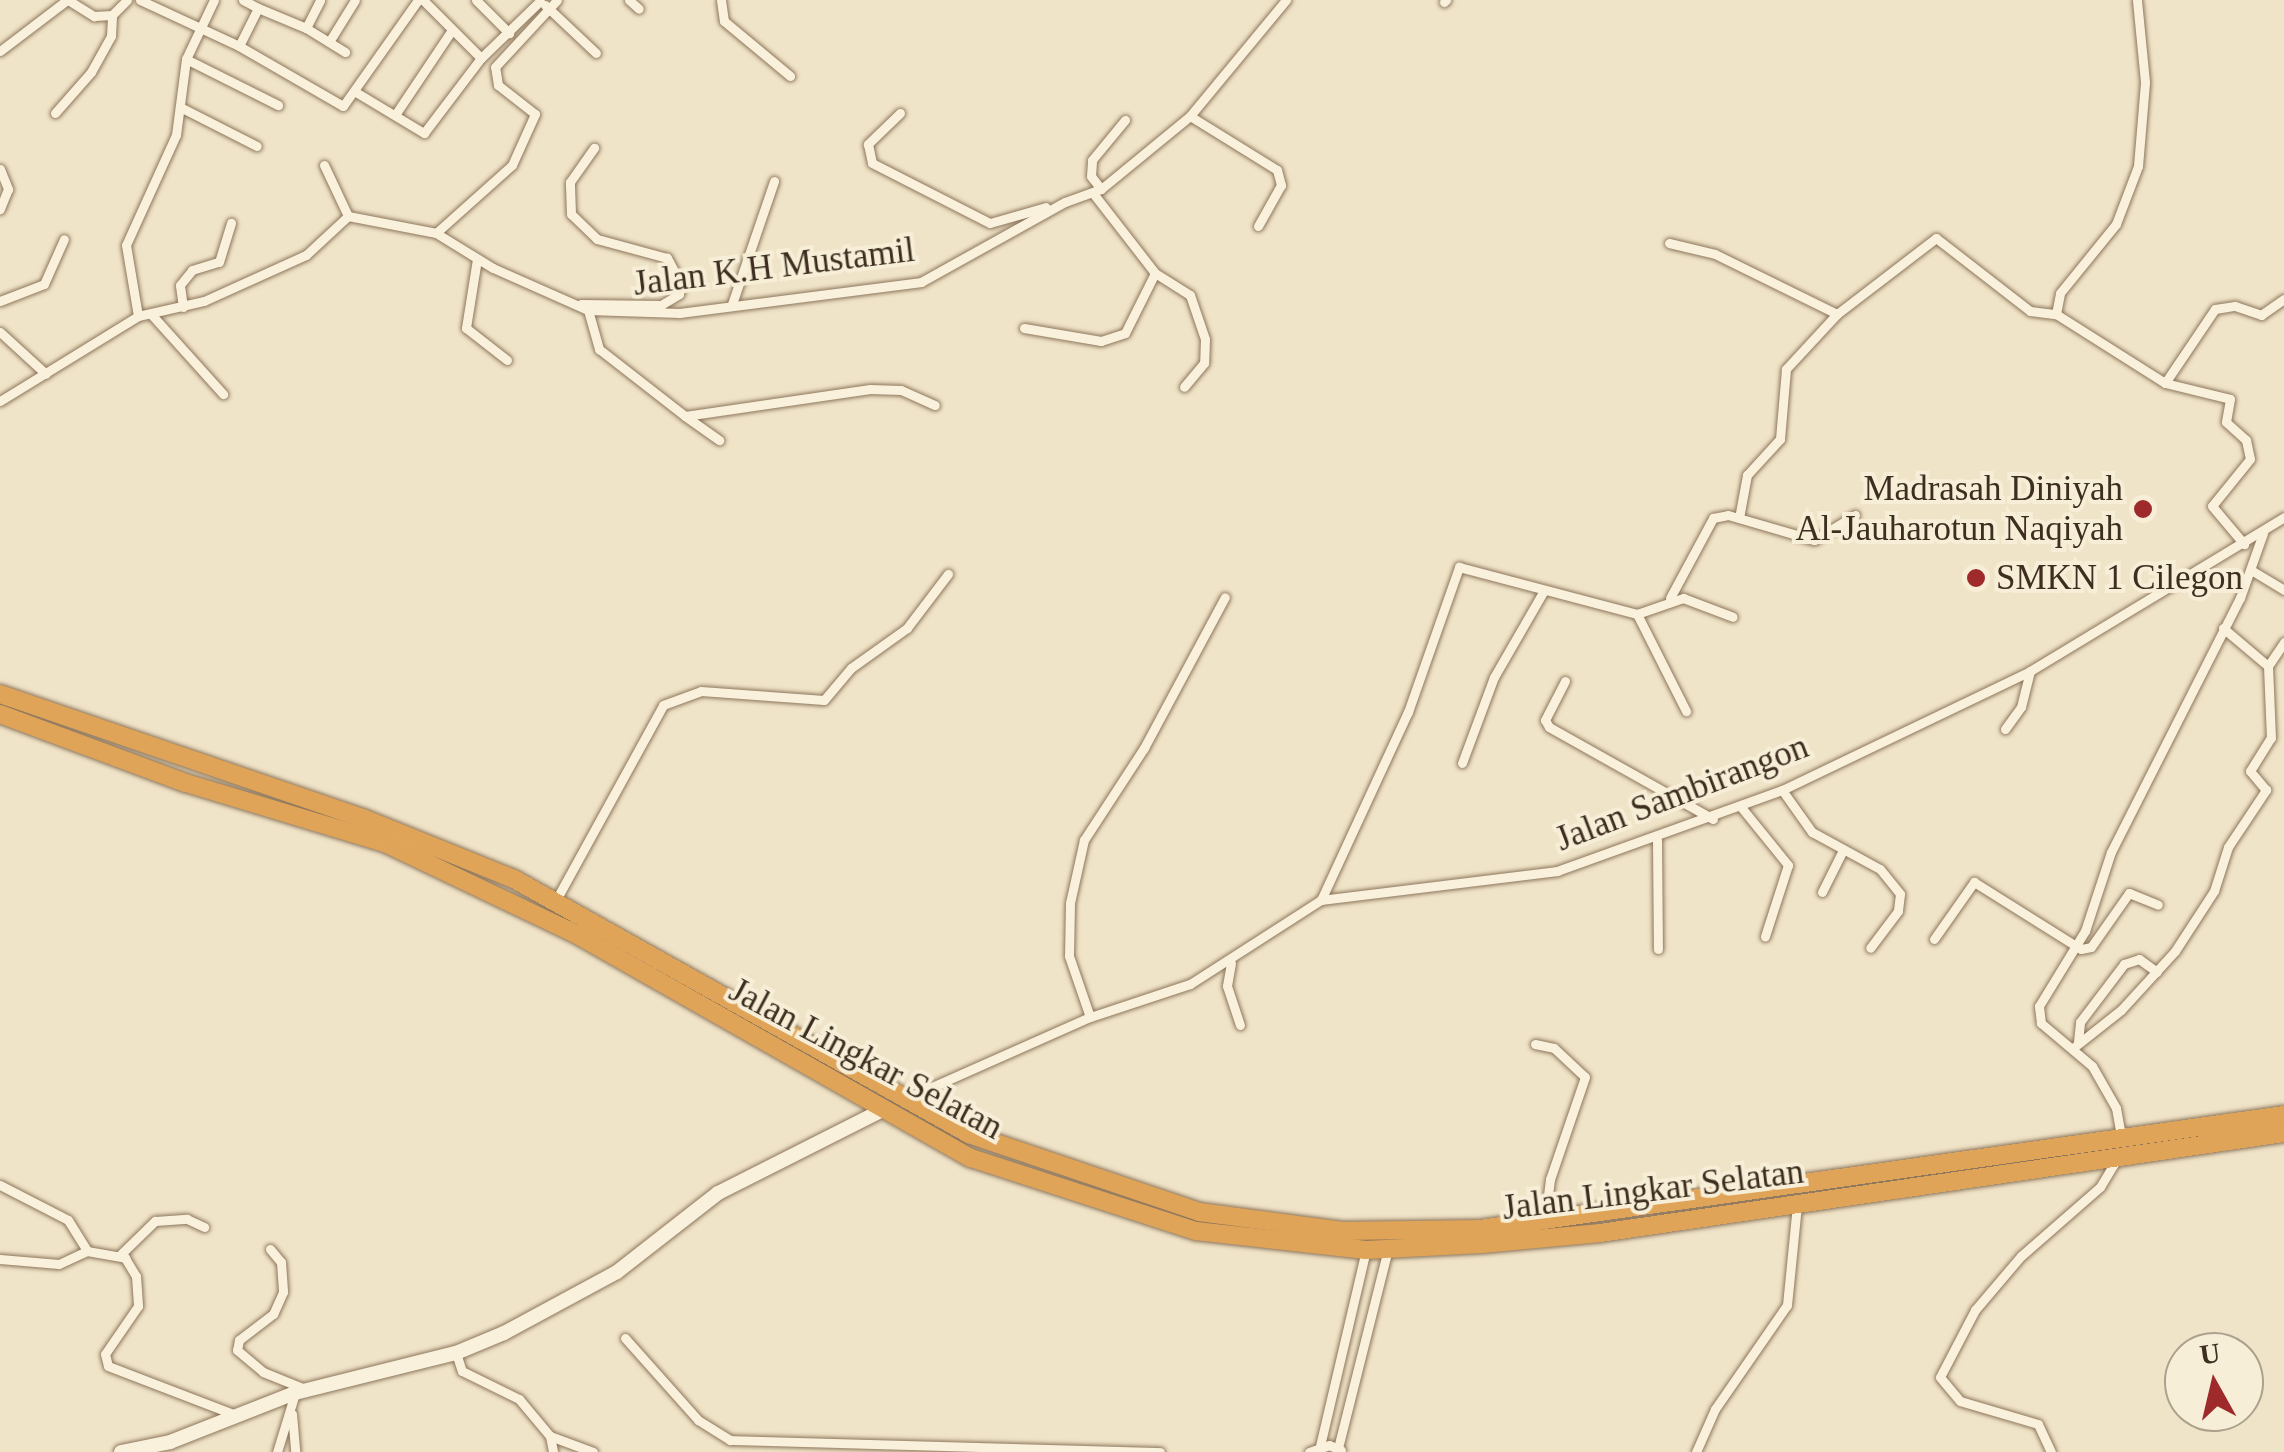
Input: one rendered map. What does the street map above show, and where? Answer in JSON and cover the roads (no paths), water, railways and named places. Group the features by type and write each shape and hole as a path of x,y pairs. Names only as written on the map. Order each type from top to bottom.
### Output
{"highway":[{"name":"Jalan Lingkar Selatan","path":"0,694 364,818 556,900 969,1134 1242,1228 1390,1232 1561,1220 1599,1225 2120,1144 2284,1133"},
{"name":"Jalan Lingkar Selatan","path":"0,714 186,783 385,843 576,934 972,1158 1118,1211 1366,1250 1388,1250 1797,1206 2284,1115"},
{"path":"772,1047 785,1028"}],"street":[{"path":"0,51 67,0 94,16 112,15 127,0"},
{"path":"140,0 154,3 196,28 239,46 342,106 420,0 481,58"},
{"path":"138,316 126,245 171,149 186,60 196,28 214,0"},
{"path":"242,0 306,28 345,52"},
{"path":"306,28 320,0"},
{"path":"328,42 355,0"},
{"path":"476,0 509,33"},
{"path":"354,91 417,132 429,130 481,58 542,3 557,0"},
{"path":"629,0 639,9"},
{"path":"722,0 724,21 790,76"},
{"name":"Jalan K.H Mustamil","path":"348,216 436,233 478,259 588,310 658,315 921,282 1075,198 1097,191 1190,116 1286,0"},
{"path":"2056,314 2060,293 2116,224 2138,166 2145,82 2137,0"},
{"path":"542,3 596,53"},
{"path":"436,233 512,166 535,114 498,85 495,67 542,3"},
{"path":"239,46 258,8"},
{"path":"55,112 91,72 111,36 112,15"},
{"path":"395,115 452,30"},
{"path":"186,60 278,105"},
{"path":"180,108 257,146"},
{"path":"900,113 868,144 872,163 981,221 1019,219 1075,198"},
{"path":"1190,116 1277,170 1281,185 1258,226"},
{"path":"1125,120 1092,160 1091,176 1097,191 1155,273 1190,295 1205,339 1204,363 1184,388"},
{"path":"573,304 661,305 672,302 680,284 666,258 597,239 571,214 570,182 594,148"},
{"path":"0,402 138,316 182,307 306,255 348,216 324,165"},
{"path":"0,169 8,189 0,209"},
{"path":"732,304 774,182"},
{"path":"182,307 180,285 192,270 219,262 231,223"},
{"path":"1739,518 1747,476 1778,446 1786,420 1786,369 1836,314 1936,238 2030,311 2056,314 2165,384 2230,400 2226,422 2246,440 2250,460 2212,506 2244,544"},
{"path":"0,301 44,284 64,240"},
{"path":"1669,243 1714,254 1836,314"},
{"path":"478,259 466,328 507,360"},
{"path":"1024,328 1102,342 1121,338 1155,273"},
{"path":"2165,384 2215,309 2234,306 2260,315 2284,300"},
{"path":"588,310 599,349 719,440"},
{"path":"151,314 223,394"},
{"path":"0,332 46,374"},
{"path":"685,416 870,389 901,390 935,405"},
{"path":"1320,900 1408,712 1459,567 1637,614 1670,598 1709,522 1739,518 1814,540 1855,516"},
{"name":"Jalan Sambirangon","path":"904,1100 1090,1016 1190,984 1231,963 1320,900 1516,880 1657,840 1782,790 2030,671 2284,517"},
{"path":"2050,1452 2038,1424 1960,1401 1940,1377 1975,1310 2021,1256 2112,1174 2120,1144 2109,1093 2076,1045 2041,1023 2038,1011 2101,896 2106,864 2251,570 2263,533"},
{"path":"2251,570 2284,590"},
{"path":"556,900 663,705 701,692 824,700 851,668 907,628 948,574"},
{"path":"1462,763 1494,677 1543,592"},
{"path":"1090,1016 1069,956 1072,889 1084,840 1144,748 1225,597"},
{"path":"1670,598 1733,617"},
{"path":"1637,614 1686,711"},
{"path":"2223,628 2268,666"},
{"path":"2076,1045 2157,972 2192,928 2228,846 2266,790 2250,770 2271,738 2268,666 2284,642"},
{"path":"2005,729 2021,707 2030,671"},
{"path":"1565,680 1545,720 1549,727 1713,819"},
{"path":"1782,790 1812,832 1880,870 1900,894 1898,912 1870,948"},
{"path":"1741,807 1788,866 1765,936"},
{"path":"1657,840 1658,949"},
{"path":"1822,892 1842,852"},
{"path":"1934,940 1976,882 2072,946 2091,946 2129,893 2158,906"},
{"path":"2076,1045 2088,1008 2124,964 2138,959 2157,972"},
{"path":"1231,963 1227,986 1240,1026"},
{"path":"1536,1044 1554,1048 1585,1077 1550,1179 1548,1195 1561,1220"},
{"path":"121,1452 170,1442 234,1414 302,1391 456,1353 617,1272 718,1193 882,1110"},
{"path":"0,1185 68,1220 87,1251"},
{"path":"1696,1452 1715,1409 1788,1305 1797,1206"},
{"path":"120,1255 150,1223 187,1219 204,1227"},
{"path":"270,1249 281,1262 283,1292 273,1314 238,1340 236,1350 263,1372 302,1391"},
{"path":"1320,1446 1366,1250"},
{"path":"1309,1452 1320,1446 1341,1450 1388,1250"},
{"path":"0,1259 59,1264 87,1251 120,1255 133,1268 138,1306 104,1354 108,1366 234,1414"},
{"path":"1356,1293 1376,1297"},
{"path":"625,1338 698,1420 723,1438 1160,1452"},
{"path":"456,1353 462,1371 507,1390 550,1436 593,1452"},
{"path":"277,1452 302,1391"},
{"path":"292,1414 295,1452"},
{"path":"550,1436 553,1452"},
{"path":"869,1443 881,1452"}],"place":[{"name":"Madrasah Diniyah Al-Jauharotun Naqiyah","path":"2143,509"},
{"name":"SMKN 1 Cilegon","path":"1976,578"}]}
